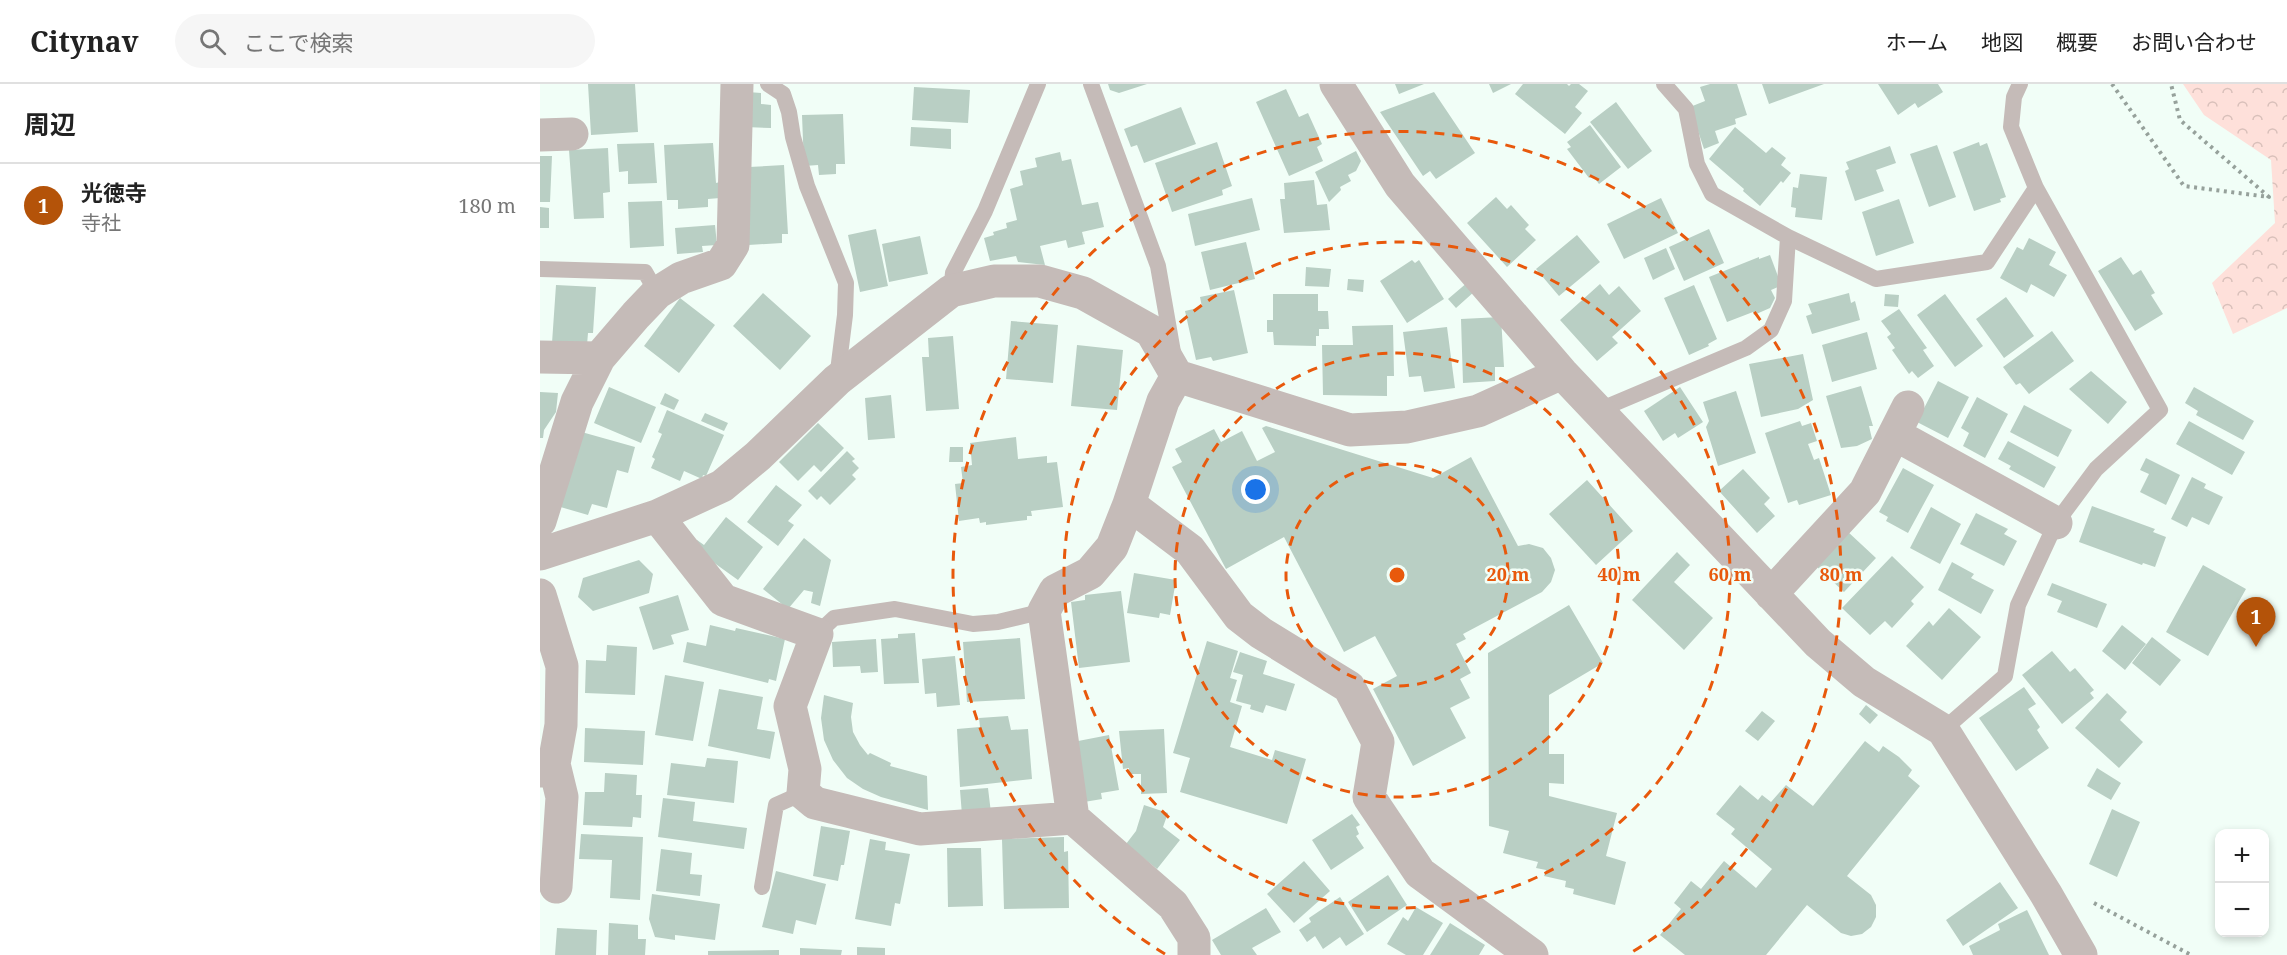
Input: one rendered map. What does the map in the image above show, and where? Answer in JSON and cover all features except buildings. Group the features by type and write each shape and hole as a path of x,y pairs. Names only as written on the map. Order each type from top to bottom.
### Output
{"street":[{"path":"540,521 577,402 599,358 657,294 681,278 721,264 733,245 736,84"},
{"path":"1336,84 1400,185 1562,373 1818,644 1864,682 1943,730 2046,894 2081,955"},
{"path":"540,554 657,516 722,486 758,456 837,380 951,291 994,281 1040,281 1083,293 1150,332 1178,376 1350,430 1407,427 1478,411 1562,373"},
{"path":"540,357 599,358"},
{"path":"1178,376 1163,401 1129,504 1112,547 1090,573 1055,591 1044,611 1073,818 1173,905 1194,938 1194,955"},
{"path":"1771,594 1865,492 1902,421 2056,523"},
{"path":"1129,504 1190,550 1239,616 1261,633 1349,687 1378,742 1369,797 1420,873 1532,955"},
{"path":"657,516 723,600 817,634 790,706 805,769 803,793 815,803 920,829 1073,818"},
{"path":"540,595 561,666 561,725 547,767 562,797 556,887"}],"lane":[{"path":"768,84 783,94 807,186 846,283 845,315 837,380"},
{"path":"951,291 952,273 985,212 1038,84"},
{"path":"1091,84 1158,266 1178,376"},
{"path":"1664,84 1686,109 1697,164 1712,194 1788,237 1876,279 1987,262 2036,188"},
{"path":"1943,730 2005,676 2018,606 2056,523 2096,469 2160,410 2036,188 2011,127 2014,97 2020,84"},
{"path":"1599,410 1746,348 1771,330 1784,302 1788,237"},
{"path":"540,269 645,272 657,294"},
{"path":"817,634 834,618 896,609 973,624 998,622 1044,611"},
{"path":"762,887 776,805 803,793"}],"path":[{"path":"2112,84 2184,186 2269,196 2180,120 2171,84"},
{"path":"2090,901 2191,955"}],"green space":[{"path":"2183,84 2287,84 2287,308 2233,334 2212,283 2275,223 2271,160 2204,115"}],"place":[{"name":"光徳寺","path":"2256,647"}]}
